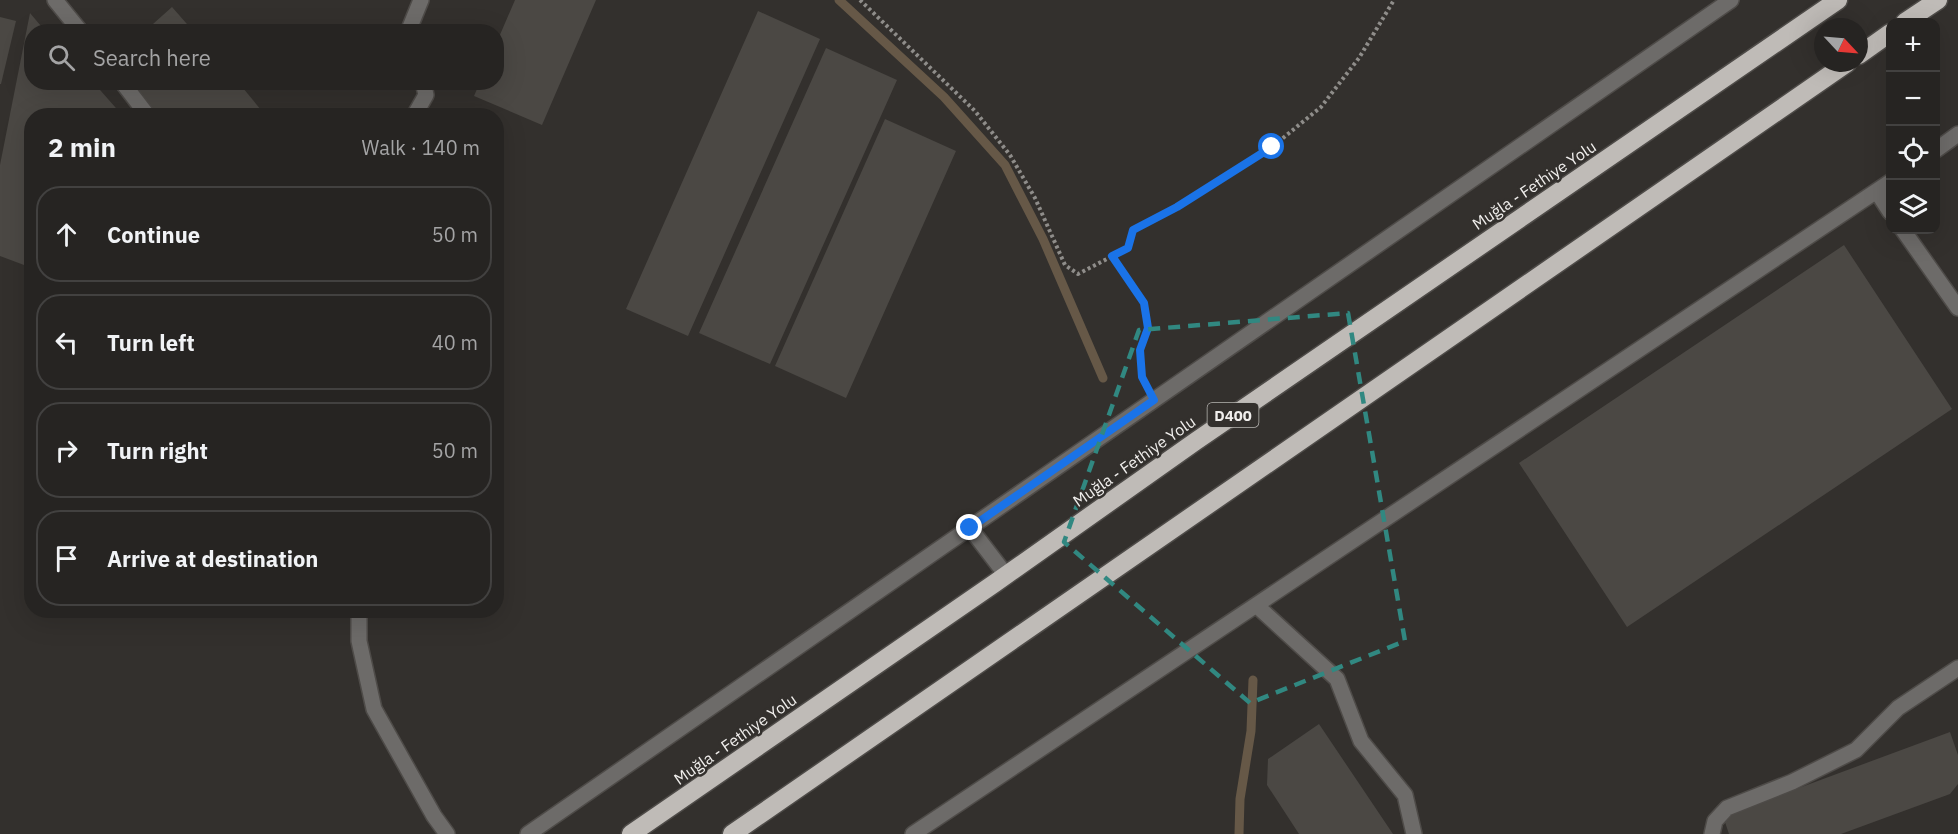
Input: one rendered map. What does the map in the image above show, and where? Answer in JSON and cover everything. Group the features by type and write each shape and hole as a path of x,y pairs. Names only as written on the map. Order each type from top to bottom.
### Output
{"highway":[{"name":"Muğla - Fethiye Yolu","path":"631,834 1206,434 1838,0"},
{"path":"1911,18 1938,0"},
{"path":"1868,48 1886,36"},
{"path":"732,834 1834,72"}],"street":[{"path":"55,0 74,24"},
{"path":"412,24 422,0"},
{"path":"528,834 1731,0"},
{"path":"128,90 142,108"},
{"path":"418,108 426,94 425,90"},
{"path":"1940,147 1958,134"},
{"path":"914,834 1886,186"},
{"path":"1877,192 1886,206"},
{"path":"1906,234 1958,308"},
{"path":"970,528 1006,575"},
{"path":"1256,605 1337,679 1361,741 1406,795 1414,834"},
{"path":"359,618 359,641 374,709 434,816 447,834"},
{"path":"1712,834 1715,821 1727,808 1792,782 1856,750 1898,708 1958,668"}],"path":[{"path":"860,0 975,111 1010,154 1035,198 1065,265 1078,274 1128,248 1133,230 1177,207 1272,147 1321,106 1359,58 1394,0"},
{"path":"1112,256 1144,303 1148,328 1140,350 1142,377 1154,400"}],"highlighted area":[{"path":"1348,313 1405,641 1250,703 1064,542 1139,330"}],"building":[{"path":"515,0 596,0 542,125 474,96 477,90 504,90 504,25"},
{"path":"172,7 187,24 153,24"},
{"path":"758,11 820,39 688,336 626,309"},
{"path":"30,13 39,24 28,24"},
{"path":"0,17 16,21 1,84 0,84"},
{"path":"24,43 24,90 100,90 116,108 24,108 24,265 0,256 0,165"},
{"path":"826,48 897,80 770,364 699,333"},
{"path":"137,90 245,90 259,108 152,108"},
{"path":"885,119 956,151 846,398 775,366"},
{"path":"1844,245 1952,409 1627,627 1519,463"},
{"path":"1319,724 1393,834 1299,834 1267,785 1268,759"},
{"path":"1950,732 1958,755 1958,784 1950,794 1841,834 1729,834 1723,816"}],"waterway":[{"path":"839,0 944,97 1005,165 1043,239 1103,378"},
{"path":"1239,834 1240,799 1251,731 1253,680"}],"route":[{"path":"970,528 1154,400 1142,377 1140,350 1148,328 1144,303 1112,256 1128,248 1133,230 1177,207 1272,147"}]}
